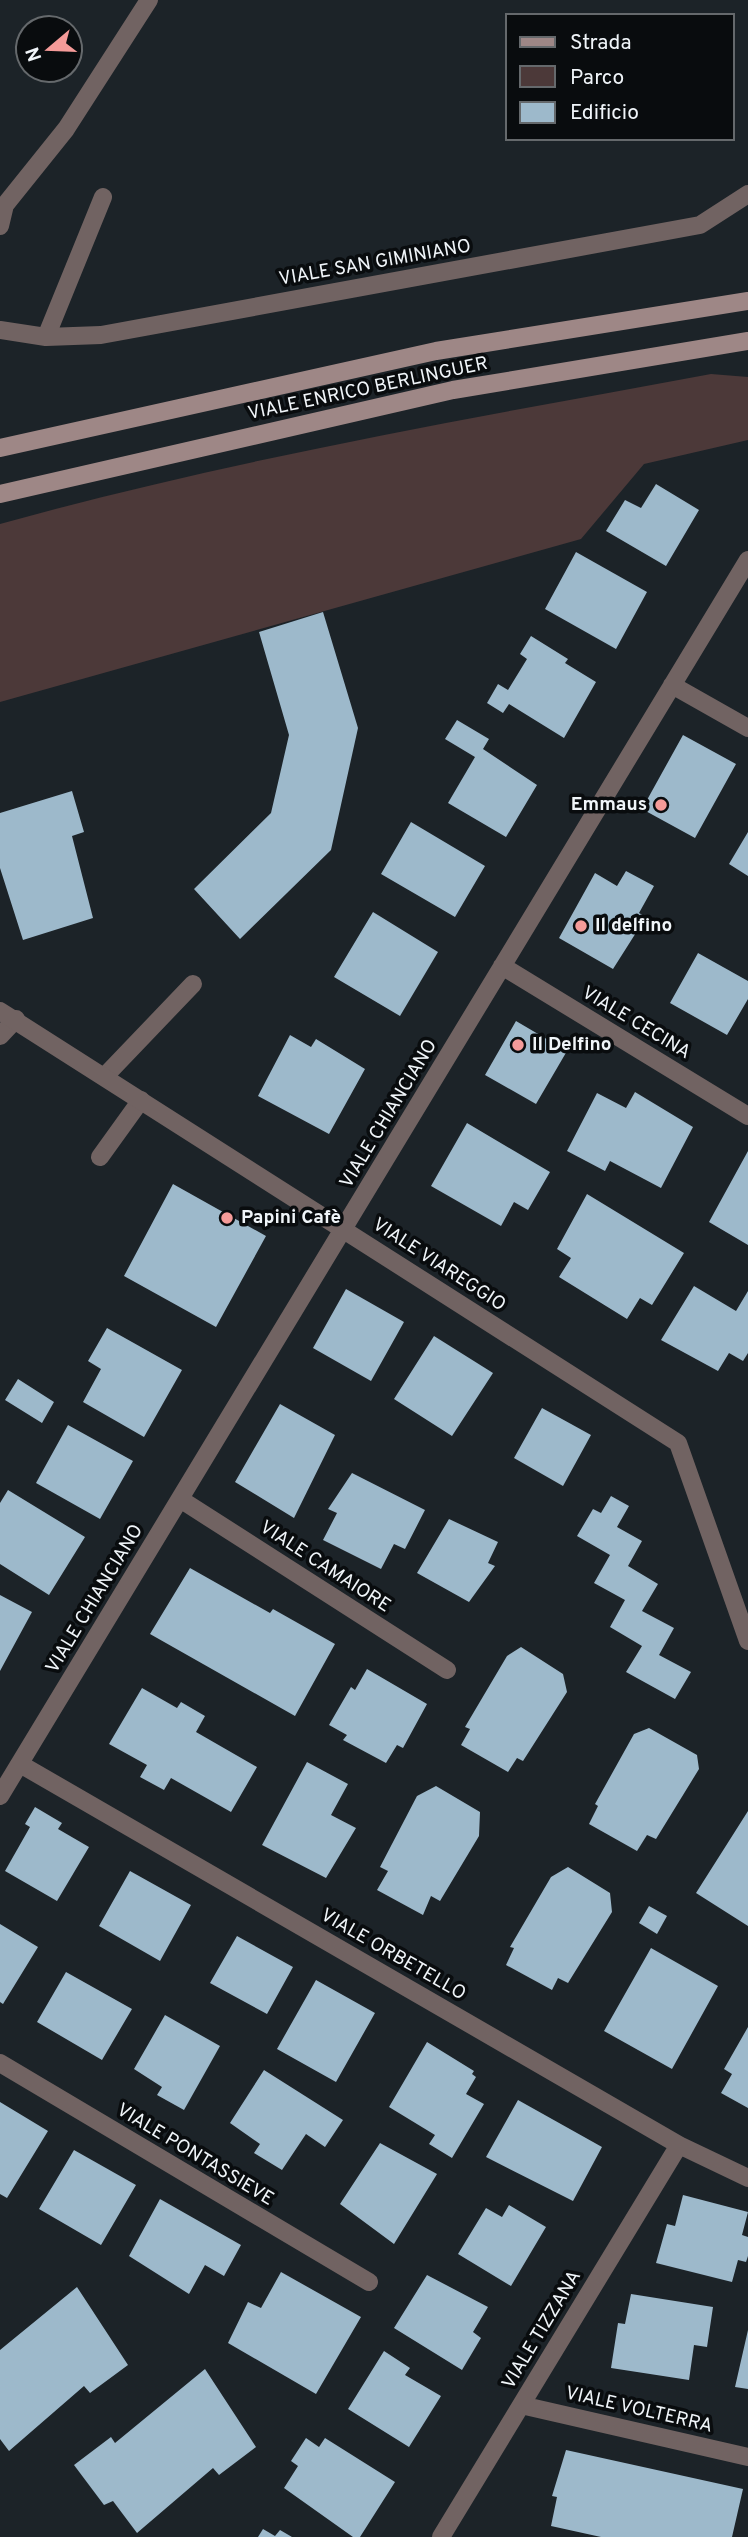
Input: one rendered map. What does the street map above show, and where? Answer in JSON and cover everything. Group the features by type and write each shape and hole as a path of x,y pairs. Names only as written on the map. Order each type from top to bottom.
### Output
{"main road":[{"name":"VIALE ENRICO BERLINGUER","path":"0,447 436,351 748,301"},
{"name":"VIALE ENRICO BERLINGUER","path":"0,494 453,390 748,341"}],"street":[{"path":"0,226 5,205 66,129 149,0"},
{"name":"VIALE SAN GIMINIANO","path":"0,330 46,337 101,335 700,225 748,194"},
{"path":"46,337 103,197"},
{"name":"VIALE CHIANCIANO","path":"0,1796 748,560"},
{"path":"673,685 747,725"},
{"name":"VIALE CECINA","path":"502,966 748,1116"},
{"path":"105,1076 193,984"},
{"path":"0,1036 8,1015"},
{"name":"VIALE VIAREGGIO","path":"8,1015 678,1443 748,1641"},
{"path":"100,1157 141,1100"},
{"name":"VIALE CAMAIORE","path":"180,1499 447,1670"},
{"name":"VIALE ORBETELLO","path":"20,1764 679,2145 748,2178"},
{"name":"VIALE PONTASSIEVE","path":"0,2063 369,2282"},
{"name":"VIALE TIZZANA","path":"441,2537 679,2145"},
{"name":"VIALE VOLTERRA","path":"521,2405 748,2457"}],"green space":[{"path":"711,374 748,377 748,440 644,464 581,539 0,702 0,524 176,479 265,460"}],"building":[{"path":"656,484 699,510 666,566 606,531 625,500 641,508"},
{"path":"576,552 647,592 616,649 545,609"},
{"path":"323,612 358,728 331,850 240,939 194,889 271,813 289,735 259,632"},
{"path":"531,636 568,659 565,663 596,682 564,738 509,704 503,713 487,703 498,684 508,690 527,659 520,654"},
{"path":"457,720 489,739 483,749 537,785 506,837 448,803 475,757 445,739"},
{"path":"683,735 736,764 695,838 642,809"},
{"path":"72,791 84,832 72,836 93,918 23,940 0,868 0,813"},
{"path":"411,822 485,866 455,917 381,874"},
{"path":"748,832 748,876 729,864"},
{"path":"626,871 654,886 639,913 646,917 613,969 559,938 595,873 617,886"},
{"path":"373,912 438,952 400,1016 334,977"},
{"path":"698,953 748,981 748,999 727,1035 670,1003"},
{"path":"516,1021 567,1051 536,1104 485,1075"},
{"path":"290,1035 311,1047 316,1039 365,1069 329,1134 258,1096"},
{"path":"635,1092 693,1127 661,1188 610,1161 605,1171 567,1151 597,1093 626,1108"},
{"path":"467,1123 550,1172 528,1210 514,1202 501,1226 431,1186"},
{"path":"748,1151 748,1245 709,1222"},
{"path":"173,1184 266,1236 216,1327 124,1276"},
{"path":"587,1194 684,1253 652,1305 640,1298 627,1319 559,1277 571,1258 557,1249"},
{"path":"694,1286 736,1311 748,1291 748,1353 743,1361 729,1353 718,1371 661,1340"},
{"path":"346,1289 404,1322 371,1381 313,1348"},
{"path":"107,1328 182,1370 144,1437 83,1402 101,1369 88,1361"},
{"path":"434,1336 493,1373 452,1436 394,1399"},
{"path":"18,1379 54,1402 42,1423 5,1400"},
{"path":"280,1404 335,1435 294,1518 235,1482"},
{"path":"542,1408 591,1435 563,1486 514,1458"},
{"path":"68,1425 133,1461 100,1519 36,1483"},
{"path":"352,1473 425,1510 405,1549 394,1544 381,1569 323,1540 337,1513 328,1509"},
{"path":"8,1490 85,1537 49,1595 0,1564 0,1503"},
{"path":"611,1496 629,1506 617,1527 642,1541 628,1566 658,1584 642,1611 674,1628 659,1655 691,1672 675,1699 626,1672 642,1646 610,1627 625,1600 594,1583 610,1555 577,1536 593,1509 601,1513"},
{"path":"449,1519 498,1542 488,1563 495,1566 469,1602 417,1573"},
{"path":"190,1568 270,1613 273,1609 335,1644 295,1716 150,1634"},
{"path":"0,1595 32,1612 0,1671"},
{"path":"521,1647 563,1674 567,1692 523,1761 517,1758 508,1772 461,1745 470,1729 465,1727 507,1656"},
{"path":"367,1669 427,1704 403,1748 397,1745 386,1763 343,1740 347,1735 329,1725 351,1687 355,1690"},
{"path":"142,1688 177,1708 181,1702 205,1716 196,1732 257,1767 231,1812 171,1778 164,1790 140,1777 147,1765 109,1744"},
{"path":"649,1728 697,1755 699,1769 656,1839 647,1835 637,1851 589,1824 598,1806 595,1804 634,1734"},
{"path":"307,1762 348,1784 331,1815 356,1828 326,1878 262,1845"},
{"path":"436,1786 480,1812 479,1836 440,1901 431,1896 423,1915 377,1890 388,1871 380,1867 417,1796"},
{"path":"35,1807 62,1823 58,1829 89,1847 57,1901 5,1871 30,1827 25,1824"},
{"path":"748,1811 748,1926 696,1893"},
{"path":"568,1867 610,1893 612,1912 568,1983 558,1978 552,1990 506,1965 514,1948 510,1947 551,1877"},
{"path":"130,1871 191,1905 160,1961 99,1926"},
{"path":"649,1906 667,1916 657,1934 639,1923"},
{"path":"0,1924 38,1947 3,2004 0,2002"},
{"path":"237,1936 293,1967 267,2014 210,1983"},
{"path":"651,1948 718,1986 672,2069 604,2031"},
{"path":"66,1972 132,2009 102,2060 37,2022"},
{"path":"316,1980 375,2013 336,2082 277,2049"},
{"path":"165,2015 220,2046 184,2110 157,2095 162,2087 134,2069"},
{"path":"748,2027 748,2108 721,2093 732,2074 724,2069"},
{"path":"427,2042 474,2071 472,2074 476,2077 466,2094 484,2104 452,2158 429,2144 435,2135 389,2107"},
{"path":"264,2070 343,2120 325,2147 306,2134 282,2170 254,2153 260,2144 230,2123"},
{"path":"518,2100 602,2147 573,2201 486,2157"},
{"path":"0,2102 48,2131 7,2198 0,2194"},
{"path":"380,2143 437,2174 394,2244 340,2204"},
{"path":"74,2150 136,2185 101,2245 39,2209"},
{"path":"683,2195 748,2212 742,2235 748,2237 748,2256 746,2262 738,2260 732,2282 656,2263 667,2224 675,2226"},
{"path":"160,2199 241,2245 224,2276 205,2265 189,2294 129,2256"},
{"path":"509,2205 546,2227 511,2286 458,2254 486,2208 502,2217"},
{"path":"281,2272 361,2317 316,2394 228,2343 248,2302 261,2308"},
{"path":"427,2275 488,2307 473,2332 481,2338 462,2370 394,2328"},
{"path":"77,2287 128,2365 90,2393 84,2386 9,2451 0,2439 0,2350"},
{"path":"631,2294 713,2307 707,2347 694,2345 689,2380 611,2368 618,2323 625,2324"},
{"path":"748,2330 748,2389 735,2387"},
{"path":"384,2351 410,2368 405,2375 441,2396 409,2447 348,2409"},
{"path":"205,2369 256,2447 219,2475 213,2468 137,2533 113,2501 104,2505 74,2465 111,2437 115,2443"},
{"path":"306,2438 319,2447 325,2438 395,2482 360,2537 353,2537 284,2488 298,2466 291,2461"},
{"path":"566,2450 743,2489 732,2537 601,2537 551,2526 557,2497 552,2496"},
{"path":"263,2529 275,2536 280,2530 292,2537 258,2537"}],"place":[{"name":"Emmaus","path":"661,805"},
{"name":"Il delfino","path":"581,926"},
{"name":"Il Delfino","path":"518,1045"},
{"name":"Papini Cafè","path":"227,1218"}]}
